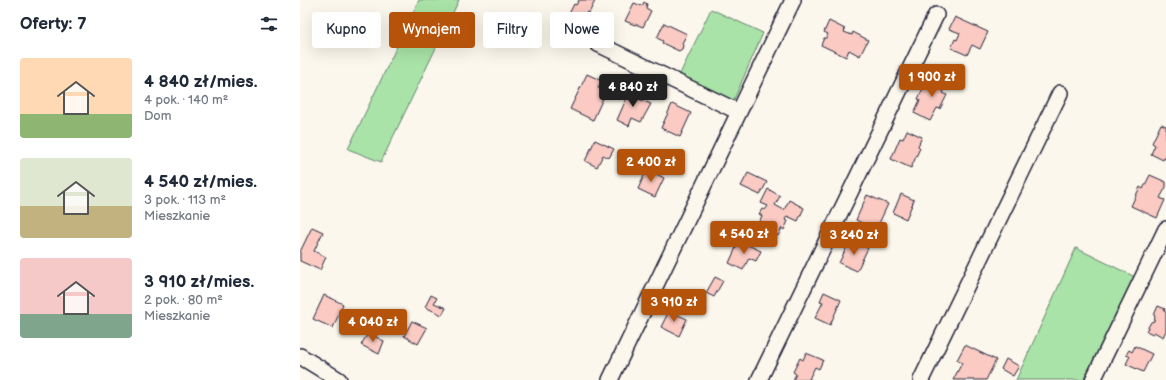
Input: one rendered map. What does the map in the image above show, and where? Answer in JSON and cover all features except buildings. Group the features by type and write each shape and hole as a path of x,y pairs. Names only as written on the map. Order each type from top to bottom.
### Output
{"street":[{"path":"610,380 792,0"},
{"path":"759,380 936,15"},
{"path":"606,48 739,112"},
{"path":"921,380 1060,93"},
{"path":"1093,380 1166,229"},
{"path":"300,356 339,380"}],"green space":[{"path":"419,0 459,0 453,12 413,12"},
{"path":"711,9 763,33 732,104 678,78"},
{"path":"396,48 436,48 381,162 348,149"},
{"path":"1076,248 1135,277 1085,380 1016,380"}]}
